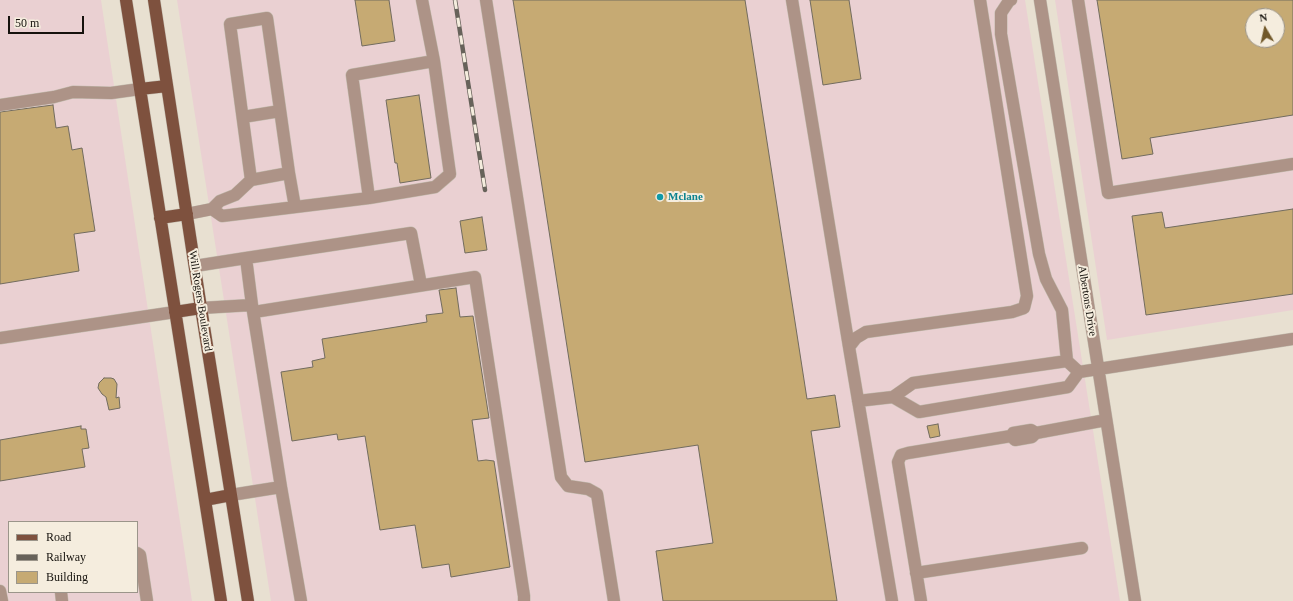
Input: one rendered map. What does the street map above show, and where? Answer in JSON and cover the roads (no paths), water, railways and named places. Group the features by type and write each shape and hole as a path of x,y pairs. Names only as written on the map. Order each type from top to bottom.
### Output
{"main road":[{"path":"126,0 221,601"},
{"name":"Will Rogers Boulevard","path":"154,0 248,601"},
{"path":"140,89 167,86"},
{"path":"160,218 187,214"},
{"path":"175,312 201,308"},
{"path":"205,500 231,495"}],"street":[{"path":"212,209 222,216 369,198 435,187 450,174 434,61 422,0"},
{"path":"486,0 561,478 568,486 588,489 596,494 614,601"},
{"path":"792,0 892,601"},
{"path":"849,347 856,338 866,332 1012,312 1024,308 1027,296 980,0"},
{"path":"1012,0 1009,1 1001,13 1001,34 1039,254 1046,279 1062,310 1068,361 1079,372"},
{"name":"Albertons Drive","path":"1040,0 1135,601"},
{"path":"1078,0 1108,193 1293,164"},
{"path":"251,180 230,24 267,18 295,207"},
{"path":"369,198 352,75 434,61"},
{"path":"0,105 54,97 74,92 111,93 140,89"},
{"path":"242,117 280,111"},
{"path":"187,214 212,209 220,201 235,195 251,180 289,173"},
{"path":"195,266 411,233 421,285"},
{"path":"246,258 281,487 301,601"},
{"path":"201,308 253,309 475,276 524,601"},
{"path":"0,338 175,312"},
{"path":"893,397 919,412 1068,387 1079,372 1293,339"},
{"path":"858,402 893,397 913,383 1068,361"},
{"path":"921,601 898,462 901,455 1011,436 1013,433 1032,430 1036,433 1106,420"},
{"path":"231,495 281,487"},
{"path":"916,573 1082,548"},
{"path":"138,554 140,555 147,601"},
{"path":"0,590 2,601"}],"railway":[{"path":"455,0 485,190"}],"place":[{"name":"Mclane","path":"660,197"}]}
